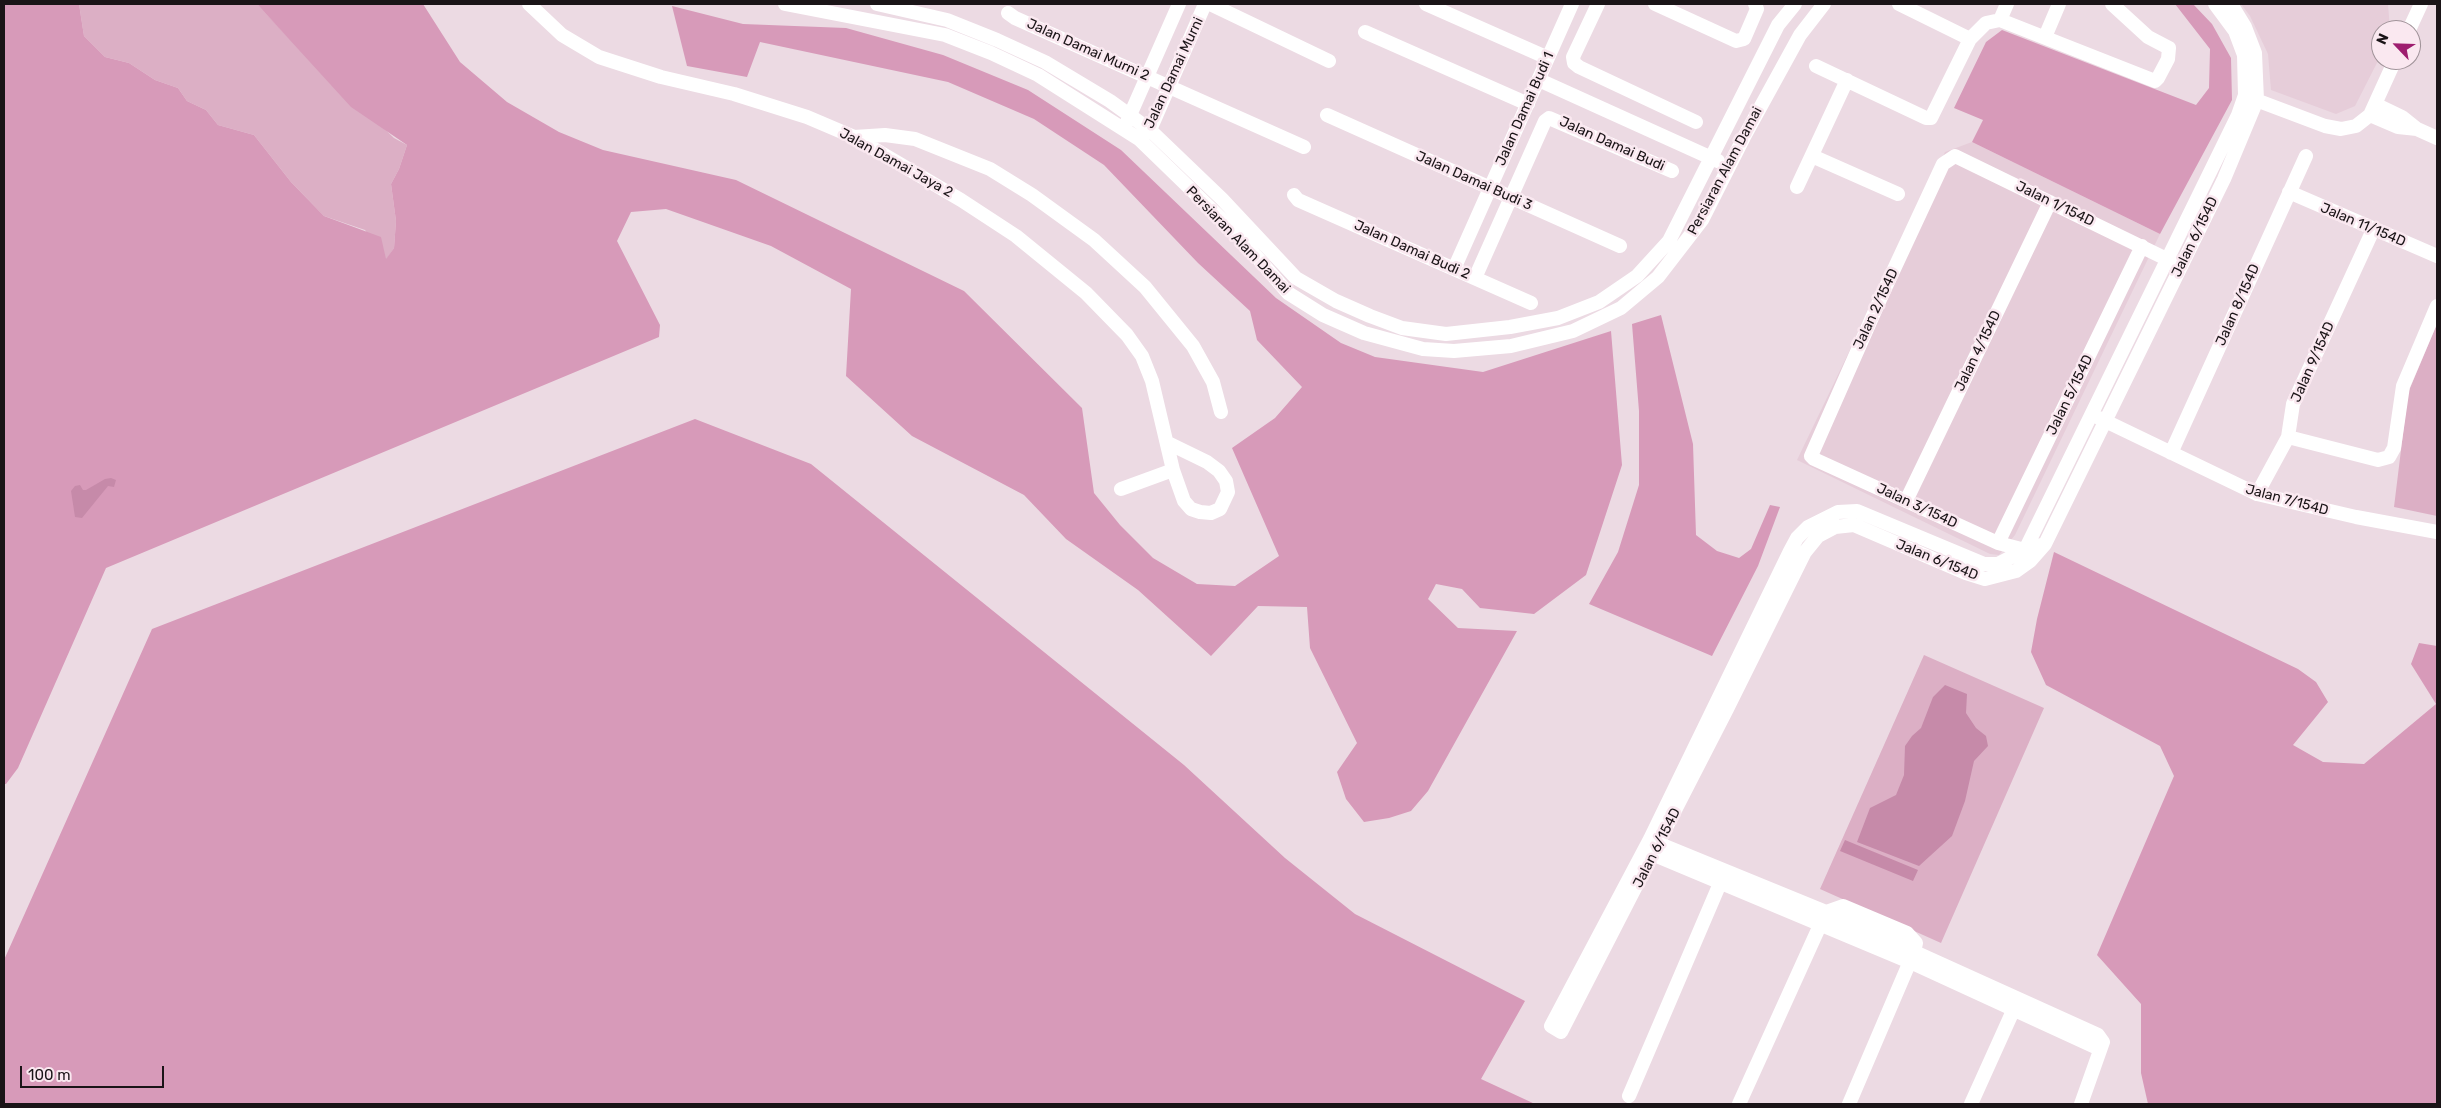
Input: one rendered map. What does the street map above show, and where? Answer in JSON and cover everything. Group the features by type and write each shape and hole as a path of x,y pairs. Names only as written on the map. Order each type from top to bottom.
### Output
{"street":[{"name":"Jalan Damai Jaya 2","path":"529,4 562,35 598,56 661,76 734,94 807,116 854,137 961,200 1016,236 1086,293 1127,335 1142,356 1152,381 1173,470 1184,501 1191,509 1210,513 1220,509 1228,492 1226,481 1219,471 1207,462 1168,443"},
{"name":"Persiaran Alam Damai","path":"785,4 945,35 991,53 1038,75 1123,128 1144,135 1222,199 1296,278 1336,301 1402,328 1446,334 1510,327 1558,318 1599,302 1637,276 1669,241 1778,25 1796,4"},
{"name":"Persiaran Alam Damai","path":"877,4 947,20 1045,62 1131,115 1144,135 1237,234 1288,293 1324,315 1364,333 1423,349 1454,351 1511,346 1573,332 1601,320 1621,308 1658,277 1702,220 1800,35 1824,4"},
{"name":"Jalan Damai Murni","path":"1123,128 1131,115 1179,4"},
{"name":"Jalan Damai Murni","path":"1144,135 1169,86 1206,4"},
{"path":"1210,4 1329,60"},
{"path":"1426,4 1548,58"},
{"name":"Jalan Damai Budi 1","path":"1454,269 1572,4"},
{"path":"1598,4 1573,58 1574,63 1696,122"},
{"path":"1655,4 1736,41 1744,39 1758,9 1755,4"},
{"path":"1898,4 1916,7 1970,39"},
{"path":"2000,20 2007,4"},
{"path":"2045,37 2059,4"},
{"path":"1816,66 1926,118 1931,118 1970,39 1986,23 2000,20 2155,80 2168,59 2168,48 2148,37 2112,4"},
{"name":"Jalan 6/154D","path":"1556,1029 1804,552 1818,536 1835,527 1854,525 1966,574 1985,579 2016,571 2046,544 2248,126 2251,98 2244,55 2235,31 2215,4"},
{"name":"Jalan 6/154D","path":"1652,847 1790,551 1797,538 1808,527 1838,512 1857,511 1984,564 1998,564 2025,550 2238,115 2251,98 2257,85 2255,53 2245,27 2231,4"},
{"path":"2414,20 2421,4"},
{"name":"Jalan Damai Murni 2","path":"1008,13 1015,18 1304,146"},
{"path":"1366,32 1528,104"},
{"path":"2251,98 2325,126 2341,129 2356,126 2373,110 2391,70"},
{"name":"Jalan Damai Budi","path":"1539,80 1729,167"},
{"path":"1797,188 1847,80"},
{"path":"2257,85 2271,105"},
{"path":"2248,126 2257,113 2271,105"},
{"path":"2373,110 2402,116 2417,129 2436,136"},
{"name":"Jalan Damai Budi 3","path":"1327,115 1620,246"},
{"name":"Jalan Damai Budi","path":"1475,278 1545,121 1549,118 1672,171"},
{"path":"1698,185 1701,165 1688,147 1709,144 1725,130"},
{"path":"854,137 885,135 915,139 990,169 1032,195 1094,240 1145,287 1193,346 1213,382 1221,412"},
{"path":"1812,156 1898,194"},
{"name":"Jalan 1/154D","path":"1944,164 1955,156 2181,266"},
{"name":"Jalan 8/154D","path":"2171,453 2306,156"},
{"name":"Jalan 2/154D","path":"1811,456 1851,364 1944,164"},
{"name":"Jalan 11/154D","path":"2289,192 2373,230 2437,256"},
{"name":"Jalan Damai Budi 2","path":"1294,195 1298,200 1531,303"},
{"name":"Jalan 4/154D","path":"1906,501 2050,202"},
{"name":"Jalan 9/154D","path":"2258,494 2288,437 2293,404 2373,230"},
{"name":"Jalan 5/154D","path":"1998,543 2142,246"},
{"path":"2288,437 2378,460 2389,457 2394,448 2403,386 2437,306"},
{"path":"1364,333 1370,316"},
{"path":"2094,444 2101,432 2119,428 2111,413 2113,405"},
{"name":"Jalan 7/154D","path":"2092,414 2258,494 2356,517 2437,532"},
{"name":"Jalan 3/154D","path":"1811,456 1998,543 2025,550"},
{"path":"1121,489 1173,470"},
{"path":"2025,550 2046,544"},
{"path":"1652,847 1912,957 2016,1004 2095,1047 2101,1047 2094,1073 2081,1104"},
{"path":"1630,1096 1723,876"},
{"path":"1739,1104 1823,918"},
{"path":"1849,1104 1912,957"},
{"path":"1971,1104 2016,1004"}],"shaded area":[{"path":"4,4 79,4 84,36 105,57 129,63 155,80 178,88 187,101 206,110 218,125 254,135 291,182 324,216 381,237 386,259 394,248 396,221 391,184 399,169 407,145 351,107 257,4 423,4 460,62 507,102 559,132 603,150 736,180 964,291 1082,408 1094,493 1120,525 1153,558 1197,584 1235,586 1279,556 1232,448 1275,418 1302,387 1257,340 1250,311 1198,263 1104,165 1034,119 948,82 760,42 747,77 687,66 672,6 743,24 846,28 943,55 1028,90 1121,150 1276,298 1341,343 1375,357 1483,372 1611,331 1622,465 1586,575 1534,614 1480,608 1462,589 1436,584 1428,599 1458,628 1517,631 1428,791 1411,811 1389,818 1364,822 1346,799 1337,772 1357,743 1310,648 1307,607 1258,606 1211,656 1138,590 1066,539 1024,495 912,436 846,376 851,289 771,246 666,209 631,212 617,241 660,325 659,337 106,568 18,768 6,784 4,784"},
{"path":"79,4 257,4 288,37 394,138 407,145 399,169 391,184 396,221 394,248 386,260 365,230 324,216 291,182 254,135 218,125 206,110 187,101 178,88 155,80 129,63 105,57 84,36"},
{"path":"2175,4 2193,4 2212,24 2231,58 2232,100 2160,234 1972,142 1983,120 1954,108 1986,42 2002,30 2196,105 2209,88 2210,49"},
{"path":"2241,4 2388,4 2389,20 2371,20 2371,70 2373,70 2355,106 2336,114 2271,90 2268,54 2250,16"},
{"path":"1972,142 2160,234 2015,535 1999,555 1990,554 1797,460 1945,152"},
{"path":"1661,315 1693,444 1696,535 1717,551 1739,558 1751,549 1770,505 1780,507 1758,566 1712,656 1589,604 1618,552 1639,485 1639,411 1632,324"},
{"path":"2437,324 2437,516 2394,507 2408,393"},
{"path":"695,419 811,464 1184,765 1285,858 1355,914 1525,1001 1481,1079 1535,1104 4,1104 4,960 152,629"},
{"path":"111,478 116,480 114,487 108,486 82,518 75,517 71,491 75,486 80,485 83,490 86,490 105,479"},
{"path":"2054,552 2298,669 2316,682 2328,702 2293,745 2323,762 2364,764 2436,704 2411,664 2419,643 2437,646 2437,1104 2148,1104 2141,1073 2141,1004 2097,955 2174,776 2160,746 2046,685 2031,652 2037,619"},
{"path":"1924,655 2044,708 1941,943 1820,889"},
{"path":"1945,685 1967,694 1966,713 1976,728 1986,736 1988,746 1974,761 1965,801 1952,836 1919,866 1857,842 1870,808 1896,795 1904,775 1905,746 1921,728 1933,697"},
{"path":"1845,840 1918,870 1913,881 1840,851"}]}
